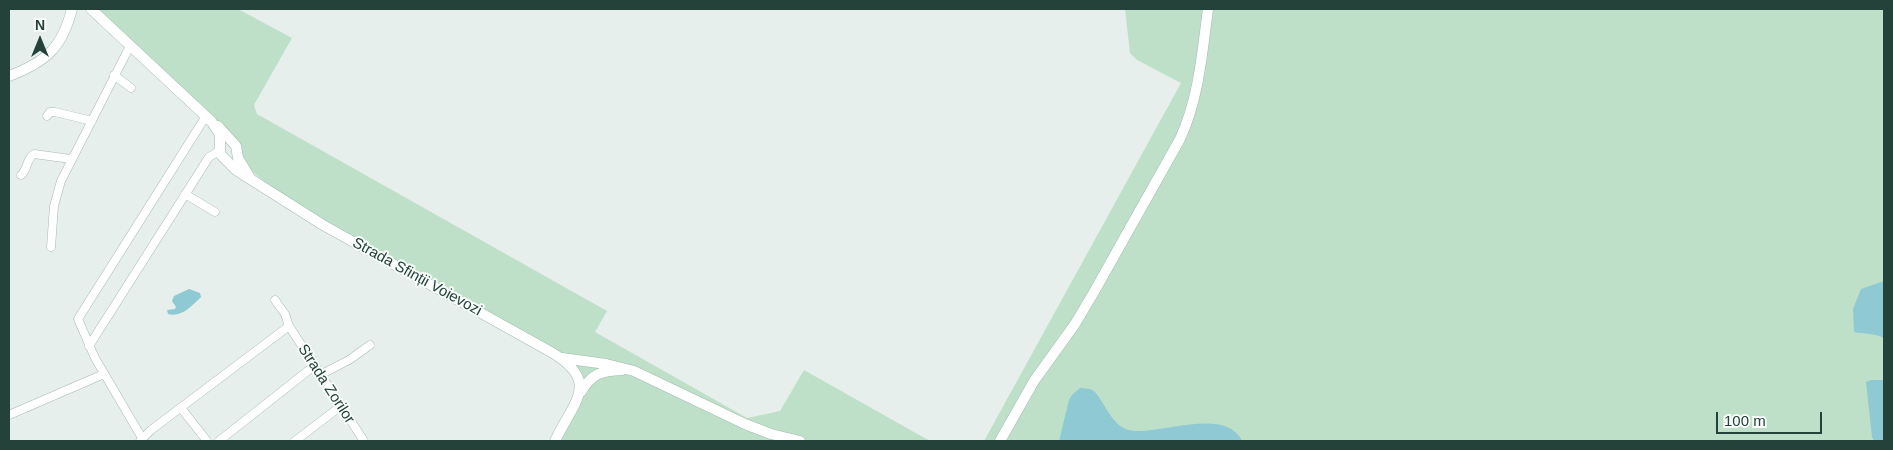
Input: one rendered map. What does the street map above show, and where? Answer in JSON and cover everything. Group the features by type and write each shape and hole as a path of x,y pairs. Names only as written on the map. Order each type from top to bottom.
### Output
{"street":[{"path":"9,76 33,66 49,54 62,37 76,9 93,11 221,128 236,146 236,154 230,159 221,152 219,133 208,118"},
{"path":"1000,441 1034,381 1094,292 1180,139 1188,120 1196,88 1208,9"},
{"path":"52,247 54,206 61,181 130,46"},
{"path":"114,75 131,88"},
{"path":"47,116 50,112 55,112 92,121"},
{"path":"208,118 78,319 89,346 141,440 289,326"},
{"path":"89,346 209,157 221,152 227,141 233,142"},
{"name":"Strada Sfinții Voievozi","path":"221,152 236,170 323,225 560,358 577,375"},
{"path":"21,176 29,157 34,154 71,159"},
{"name":"Strada Sfinții Voievozi","path":"236,154 246,172 257,183"},
{"path":"185,194 215,212"},
{"name":"Strada Zorilor","path":"275,300 314,366 364,441"},
{"path":"320,375 349,360 370,345"},
{"path":"560,358 628,369 652,378 745,424 777,436 800,441"},
{"path":"555,441 580,396 590,378 594,370 591,364 585,362 578,365 577,375 581,386 580,396"},
{"path":"219,441 314,366"},
{"path":"577,375 583,380 604,372 628,369"},
{"path":"9,415 104,374"},
{"path":"295,441 341,406"},
{"path":"181,408 207,441"}],"green space":[{"path":"94,9 238,9 292,38 254,105 257,114 607,311 595,332 747,418 780,411 804,370 930,441 559,441 578,388 567,366 267,184 244,165 239,155"},
{"path":"1125,9 1884,9 1884,441 984,441 1181,83 1137,60 1130,53"}],"water":[{"path":"1884,281 1884,338 1873,334 1854,332 1853,309 1861,289"},
{"path":"189,289 200,293 201,297 182,313 168,314 167,310 175,309 176,307 172,301 174,296"},
{"path":"1883,380 1884,440 1874,441 1872,437 1866,382"},
{"path":"1080,388 1094,391 1113,419 1129,430 1156,430 1206,424 1221,425 1233,430 1242,441 1059,441 1069,400"}]}
